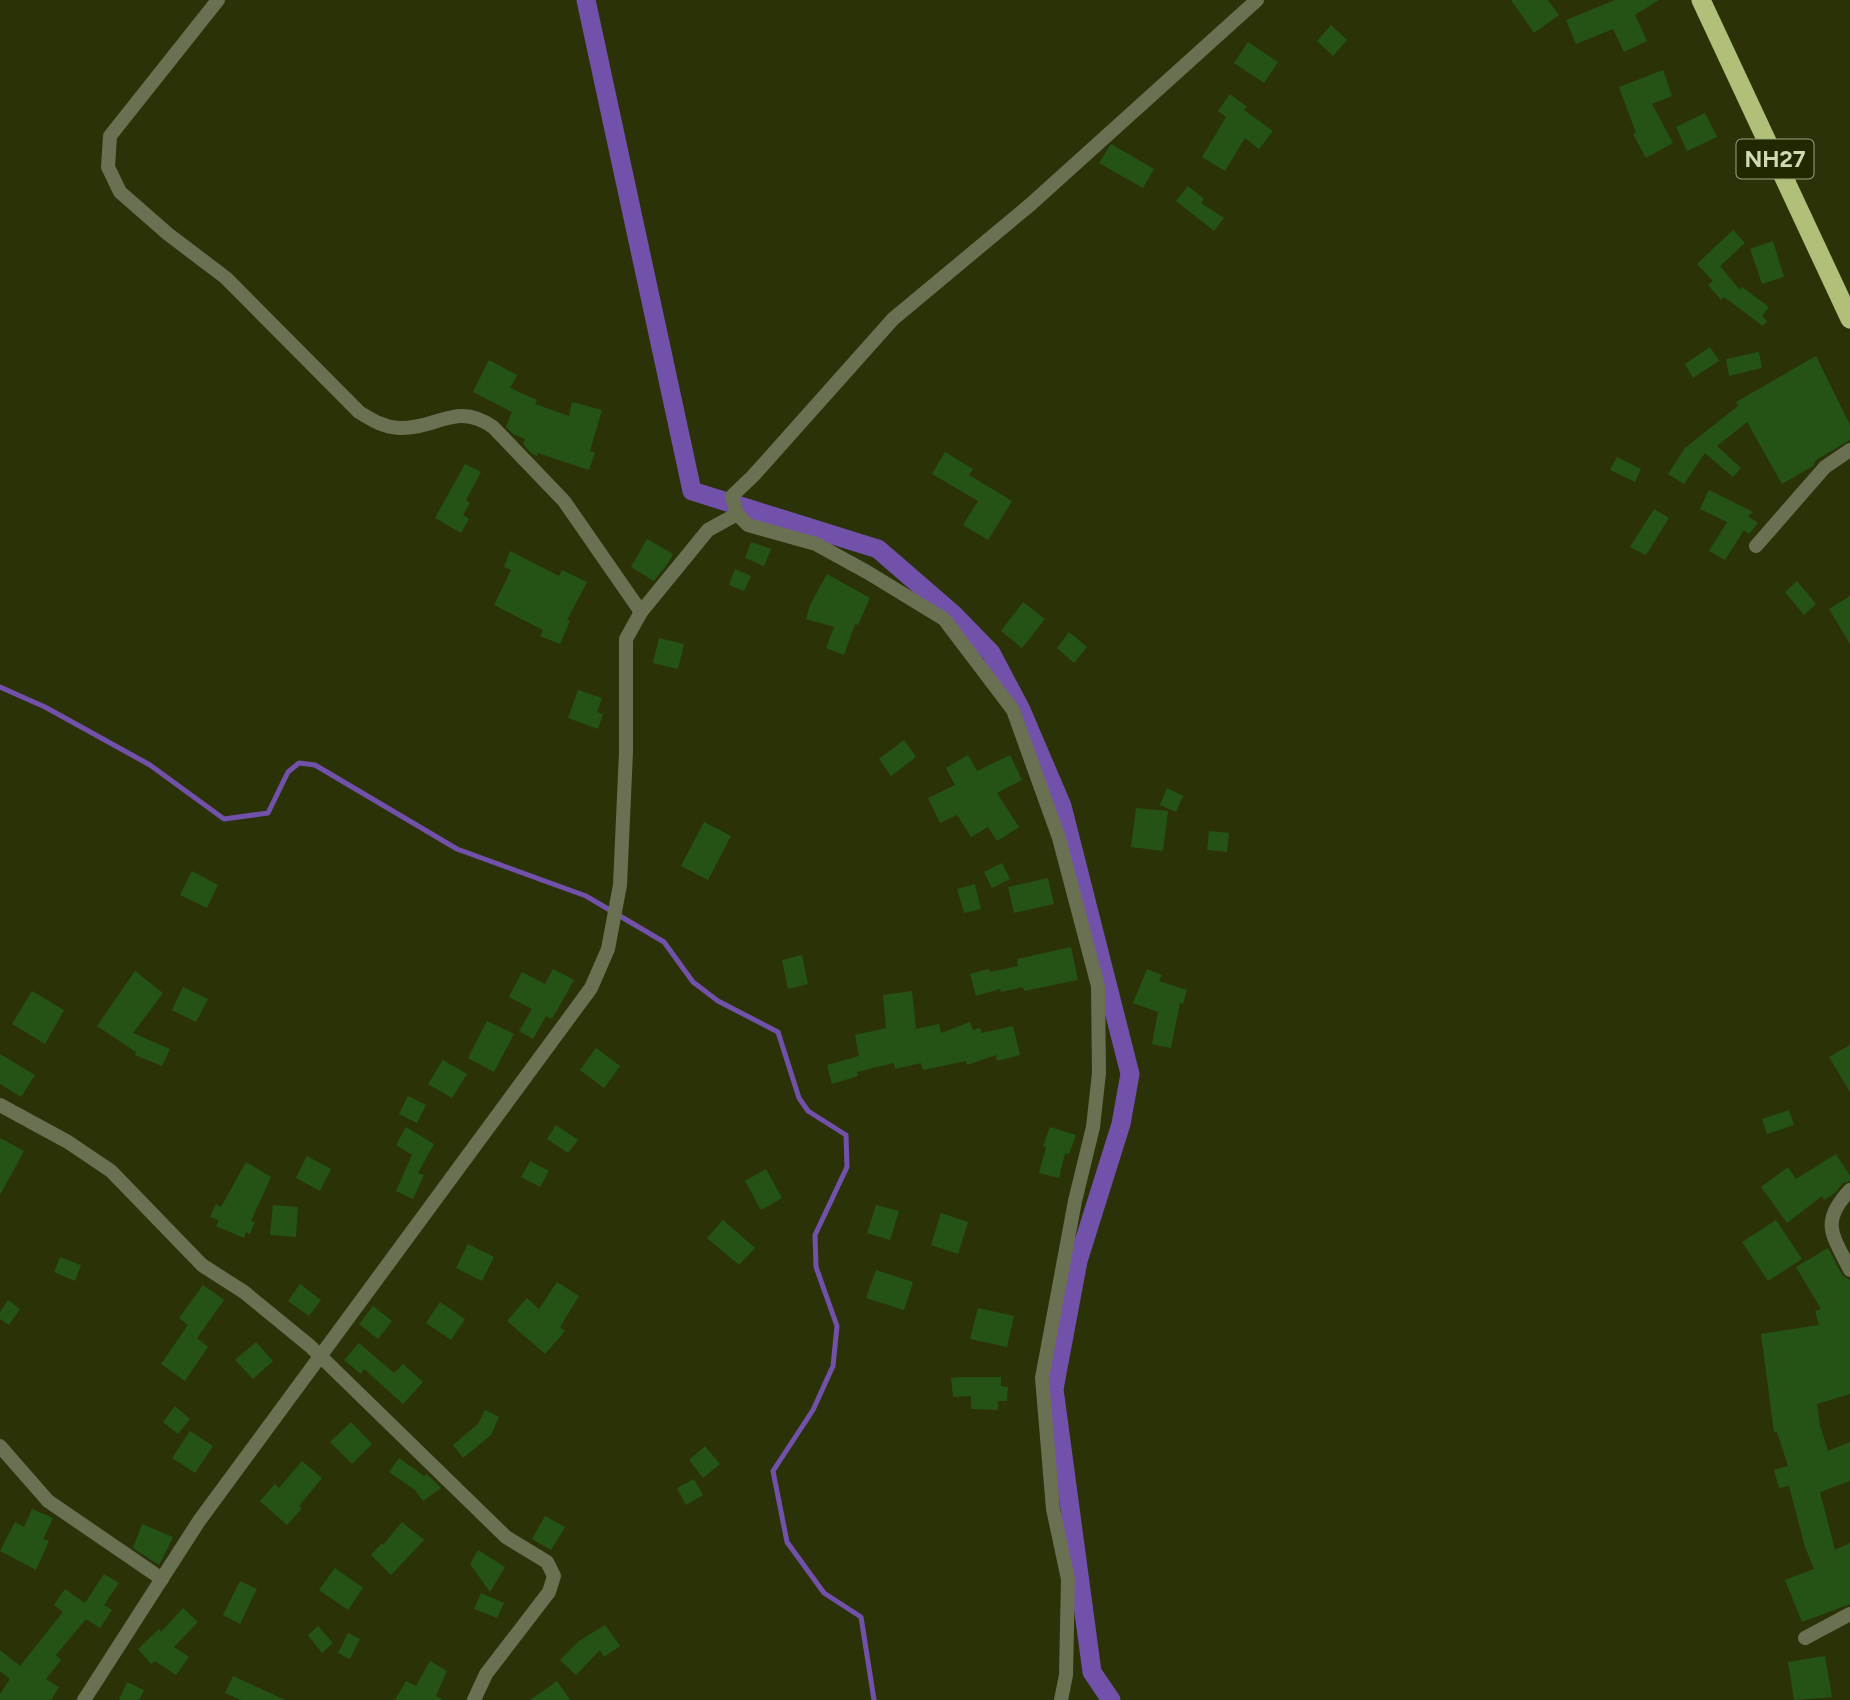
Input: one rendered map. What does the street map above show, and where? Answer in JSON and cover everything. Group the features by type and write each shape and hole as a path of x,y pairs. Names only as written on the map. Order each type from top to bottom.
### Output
{"highway":[{"name":"NH27","path":"1701,0 1850,318"}],"street":[{"path":"218,0 110,136 108,167 120,192 226,278 359,412 379,424 400,428 466,414 481,418 494,427 564,501 641,612"},
{"path":"1061,1700 1066,1675 1068,1579 1053,1509 1042,1378 1075,1201 1093,1127 1099,1073 1098,986 1059,838 1013,710 944,619 816,544 748,526 737,514 732,496 893,318 1031,204 1257,0"},
{"path":"1756,546 1825,467 1850,450"},
{"path":"84,1700 199,1521 591,988 608,949 620,885 626,752 626,639 641,612 708,530 737,514"},
{"path":"0,1105 68,1142 111,1171 202,1265 244,1292 320,1356 506,1537 547,1562 554,1576 550,1592 486,1674 474,1700"},
{"path":"1850,1190 1832,1213 1831,1231 1850,1270"},
{"path":"0,1446 48,1501 162,1579"},
{"path":"1805,1638 1850,1614"}],"building":[{"path":"1511,0 1548,0 1559,15 1534,33"},
{"path":"1615,0 1659,0 1635,15 1647,41 1624,52 1613,29 1576,44 1566,20"},
{"path":"1331,25 1347,40 1333,56 1317,41"},
{"path":"1248,42 1278,62 1264,83 1234,63"},
{"path":"1663,70 1672,96 1652,104 1673,143 1646,158 1633,134 1636,133 1619,87"},
{"path":"1230,94 1247,107 1244,110 1273,131 1259,149 1245,138 1225,171 1202,157 1226,117 1218,111"},
{"path":"1705,113 1717,137 1687,151 1676,127"},
{"path":"1111,144 1154,169 1143,188 1099,163"},
{"path":"1188,186 1204,199 1201,203 1224,218 1214,231 1176,201"},
{"path":"1733,230 1745,243 1720,266 1740,290 1742,287 1769,307 1762,316 1767,321 1763,326 1724,297 1721,300 1708,285 1713,281 1697,264"},
{"path":"1773,241 1784,277 1762,284 1750,249"},
{"path":"1710,347 1719,361 1693,378 1685,364"},
{"path":"1759,352 1762,368 1729,376 1726,359"},
{"path":"1816,356 1850,425 1850,440 1782,484 1747,422 1717,446 1741,468 1733,477 1705,453 1684,484 1668,474 1685,448 1738,406 1736,402"},
{"path":"489,360 517,375 510,388 537,400 535,404 569,416 572,402 602,410 590,451 595,453 589,470 538,453 537,456 532,454 523,444 525,439 513,434 506,427 512,412 473,392"},
{"path":"945,452 973,469 969,475 1012,501 988,540 963,525 978,501 932,474"},
{"path":"1617,457 1641,469 1635,482 1610,470"},
{"path":"465,464 481,472 466,500 470,503 463,515 469,519 461,533 435,518"},
{"path":"1709,490 1753,512 1748,516 1758,523 1749,534 1744,530 1725,560 1709,551 1727,522 1700,509"},
{"path":"1654,509 1669,518 1646,555 1630,547"},
{"path":"647,539 673,554 654,581 631,567"},
{"path":"751,542 771,549 764,566 745,558"},
{"path":"510,551 559,576 562,570 587,582 567,620 570,621 560,644 540,636 543,630 494,605 511,570 504,567"},
{"path":"735,569 751,576 744,591 729,585"},
{"path":"827,574 870,598 858,625 855,624 844,655 826,648 834,627 806,619 810,605"},
{"path":"1797,581 1816,604 1804,615 1785,592"},
{"path":"1850,596 1850,644 1829,609"},
{"path":"1023,602 1045,619 1022,648 1001,631"},
{"path":"1069,632 1087,647 1074,663 1057,648"},
{"path":"659,638 684,644 678,669 653,663"},
{"path":"578,690 602,698 597,712 603,714 598,729 568,718"},
{"path":"904,740 916,757 891,776 879,759"},
{"path":"968,755 977,771 1010,755 1022,780 997,793 1019,827 997,841 988,827 971,837 957,815 940,823 928,798 955,785 946,768"},
{"path":"1167,788 1183,796 1176,812 1160,805"},
{"path":"1136,808 1168,811 1163,851 1131,847"},
{"path":"704,822 731,836 708,880 681,866"},
{"path":"1209,831 1229,833 1227,852 1207,850"},
{"path":"1002,863 1010,879 992,888 984,872"},
{"path":"192,871 218,885 207,908 180,895"},
{"path":"1048,878 1054,904 1014,913 1008,887"},
{"path":"975,884 981,909 964,913 957,889"},
{"path":"1071,947 1078,980 1024,991 1023,987 1001,992 1000,989 976,996 970,974 1018,966 1017,959"},
{"path":"802,955 808,984 788,989 782,960"},
{"path":"553,969 574,980 552,1019 546,1016 533,1039 519,1031 532,1009 509,997 522,972 545,984"},
{"path":"1147,969 1162,975 1159,981 1187,990 1183,1004 1180,1003 1171,1048 1152,1044 1158,1012 1133,1003"},
{"path":"135,971 163,993 133,1033 170,1049 162,1066 135,1055 136,1052 97,1026"},
{"path":"183,987 208,999 196,1022 172,1010"},
{"path":"32,991 64,1010 45,1044 12,1024"},
{"path":"912,991 916,1029 939,1024 941,1033 970,1022 973,1030 980,1028 982,1033 1013,1026 1020,1055 997,1061 996,1055 967,1065 966,1061 923,1070 921,1063 895,1069 894,1063 857,1072 858,1076 832,1084 827,1065 859,1056 855,1035 886,1028 883,995"},
{"path":"487,1021 514,1034 494,1072 468,1058"},
{"path":"1850,1045 1850,1092 1829,1057"},
{"path":"596,1048 620,1066 604,1088 580,1070"},
{"path":"0,1054 35,1075 21,1097 0,1084"},
{"path":"443,1060 467,1074 452,1098 428,1084"},
{"path":"408,1096 426,1105 417,1123 399,1114"},
{"path":"1789,1110 1794,1125 1767,1134 1762,1119"},
{"path":"556,1125 578,1140 568,1153 547,1139"},
{"path":"406,1127 434,1144 418,1173 424,1175 413,1199 396,1191 412,1155 396,1145"},
{"path":"1050,1127 1076,1135 1069,1154 1065,1153 1059,1178 1039,1173 1046,1147 1043,1146"},
{"path":"0,1138 24,1151 0,1195"},
{"path":"1836,1154 1850,1176 1850,1181 1843,1183 1835,1193 1824,1200 1822,1196 1787,1223 1761,1187 1788,1167 1796,1179"},
{"path":"307,1156 331,1169 320,1191 296,1178"},
{"path":"530,1161 549,1171 540,1187 521,1177"},
{"path":"246,1162 271,1177 251,1221 255,1222 250,1234 246,1232 244,1238 216,1226 219,1220 210,1217 216,1204 221,1207"},
{"path":"766,1169 782,1198 761,1210 745,1181"},
{"path":"273,1205 298,1207 296,1237 270,1235"},
{"path":"876,1205 899,1211 890,1240 867,1233"},
{"path":"941,1213 968,1222 958,1254 931,1245"},
{"path":"723,1220 755,1248 739,1265 707,1238"},
{"path":"1776,1220 1802,1259 1768,1281 1742,1242"},
{"path":"468,1244 494,1257 482,1281 456,1268"},
{"path":"1828,1248 1842,1275 1850,1280 1850,1394 1817,1404 1828,1451 1850,1442 1850,1481 1820,1492 1835,1550 1850,1543 1850,1604 1802,1622 1785,1580 1814,1569 1805,1547 1789,1486 1779,1488 1774,1470 1788,1466 1777,1432 1774,1432 1761,1334 1819,1325 1815,1311 1821,1309 1796,1267"},
{"path":"60,1257 81,1265 75,1281 54,1272"},
{"path":"876,1270 913,1282 904,1310 866,1298"},
{"path":"557,1282 579,1296 560,1327 565,1331 545,1354 507,1321 527,1298 539,1309"},
{"path":"300,1284 321,1300 309,1316 288,1301"},
{"path":"203,1285 224,1300 197,1338 208,1347 185,1381 161,1364 188,1325 179,1318"},
{"path":"8,1300 20,1309 9,1325 0,1319 0,1312"},
{"path":"440,1302 465,1319 451,1340 426,1323"},
{"path":"373,1306 392,1321 378,1339 359,1324"},
{"path":"978,1308 1014,1316 1007,1347 970,1339"},
{"path":"256,1342 273,1361 253,1379 235,1360"},
{"path":"359,1343 394,1373 403,1364 423,1382 403,1404 364,1369 361,1374 344,1360"},
{"path":"1001,1377 1001,1386 1008,1387 1007,1401 998,1401 998,1410 971,1409 971,1396 953,1397 951,1378"},
{"path":"175,1406 190,1419 178,1434 163,1422"},
{"path":"485,1410 499,1417 491,1435 463,1458 453,1445 478,1424"},
{"path":"351,1422 372,1444 352,1464 330,1442"},
{"path":"190,1431 213,1446 195,1473 172,1458"},
{"path":"705,1446 720,1464 703,1478 689,1460"},
{"path":"399,1458 424,1476 427,1474 441,1488 423,1501 415,1490 389,1472"},
{"path":"302,1461 322,1478 287,1525 260,1501 275,1484 279,1488"},
{"path":"694,1479 703,1495 686,1505 677,1488"},
{"path":"32,1509 53,1518 43,1539 49,1541 36,1570 0,1551 15,1522 24,1527"},
{"path":"545,1516 565,1527 551,1550 532,1539"},
{"path":"402,1522 424,1540 391,1575 371,1555"},
{"path":"142,1524 173,1537 159,1565 133,1548"},
{"path":"478,1550 505,1567 490,1592 470,1564"},
{"path":"335,1568 363,1588 348,1610 319,1590"},
{"path":"104,1574 119,1583 104,1605 112,1610 100,1628 86,1619 56,1655 61,1660 46,1679 59,1687 51,1700 0,1700 0,1694 10,1679 0,1671 0,1650 20,1666 63,1612 54,1605 65,1589 85,1603"},
{"path":"240,1581 257,1589 240,1624 223,1615"},
{"path":"481,1593 504,1603 497,1618 474,1609"},
{"path":"183,1608 198,1622 174,1647 189,1657 176,1675 155,1661 151,1664 138,1649 159,1629 161,1632"},
{"path":"605,1625 620,1646 604,1657 600,1650 576,1675 560,1660 579,1641"},
{"path":"318,1626 333,1643 322,1653 308,1635"},
{"path":"348,1633 360,1639 350,1659 338,1653"},
{"path":"1825,1656 1832,1697 1794,1700 1788,1662"},
{"path":"430,1661 447,1671 436,1696 443,1700 395,1700 406,1681 416,1686"},
{"path":"233,1676 285,1700 241,1700 225,1693"},
{"path":"557,1681 570,1700 530,1700"},
{"path":"127,1682 144,1690 139,1700 119,1700"}],"waterway":[{"path":"586,0 692,491 878,549 953,614 991,653 1021,710 1062,806 1130,1074 1121,1124 1078,1261 1054,1389 1092,1672 1111,1700"},
{"path":"0,687 45,707 150,765 224,819 268,813 288,772 299,763 315,765 457,849 586,896 664,942 693,982 718,1001 778,1032 799,1098 808,1111 846,1135 847,1167 815,1235 816,1267 837,1326 833,1366 813,1410 773,1471 787,1542 824,1593 861,1617 874,1700"}]}
